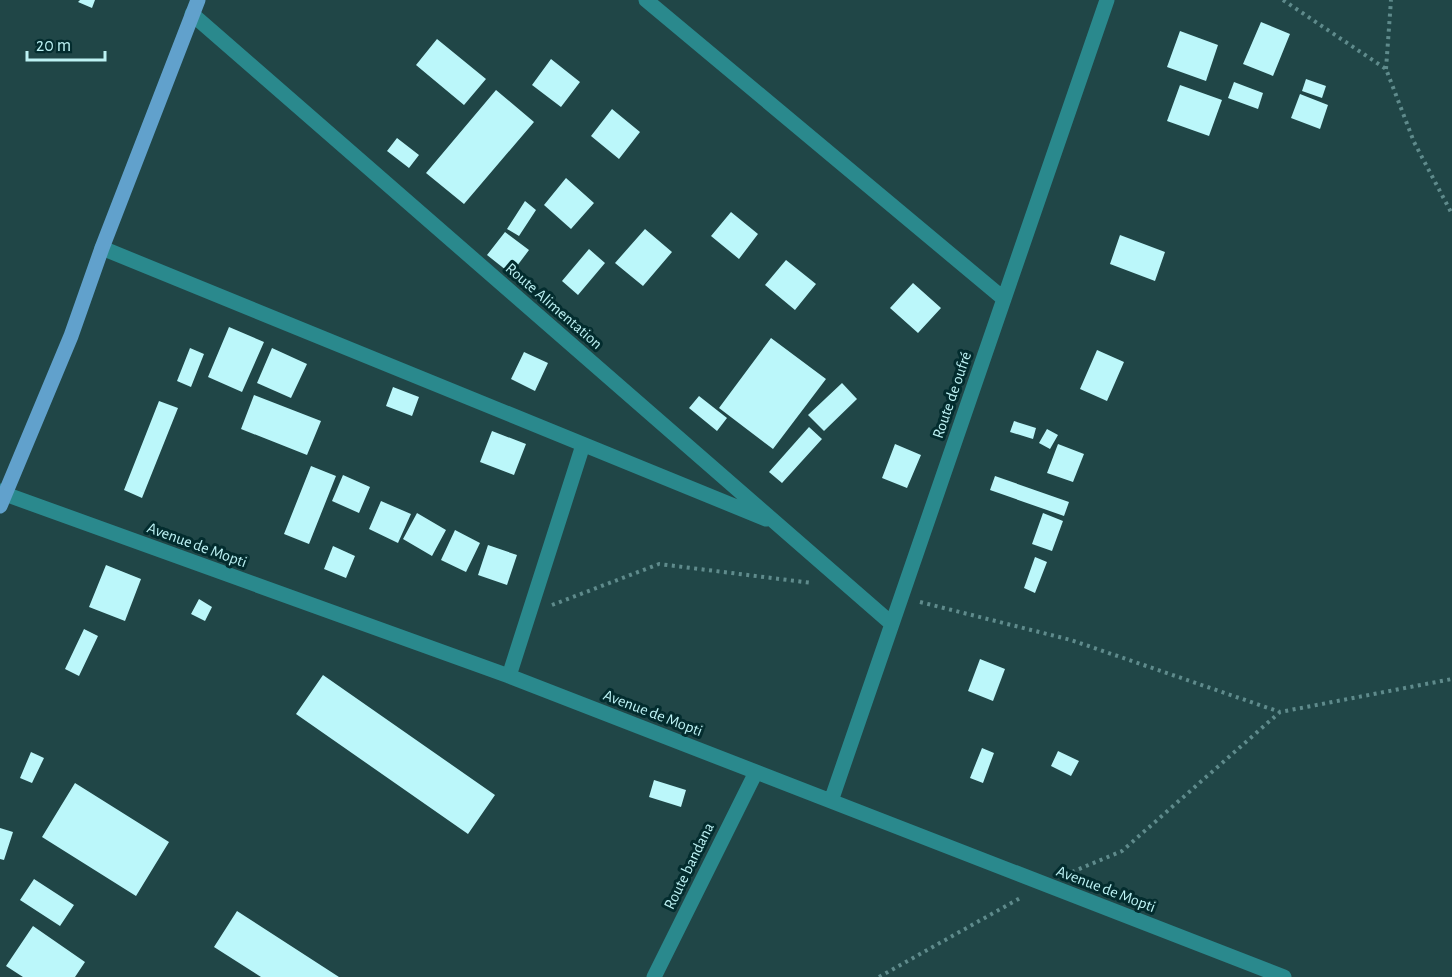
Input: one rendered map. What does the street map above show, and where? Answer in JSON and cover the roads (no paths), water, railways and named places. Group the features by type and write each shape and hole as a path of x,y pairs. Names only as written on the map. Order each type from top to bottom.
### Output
{"main road":[{"name":"Avenue de Mopti","path":"2,497 71,336 102,248 195,7"}],"street":[{"path":"646,0 1004,299"},
{"name":"Route de oufré","path":"831,801 1004,299 1102,3"},
{"name":"Route Alimentation","path":"195,7 892,624"},
{"path":"102,248 777,524"},
{"path":"509,676 583,445"},
{"name":"Avenue de Mopti","path":"2,497 509,676 1284,977"},
{"name":"Route bandana","path":"654,977 756,772"}]}
